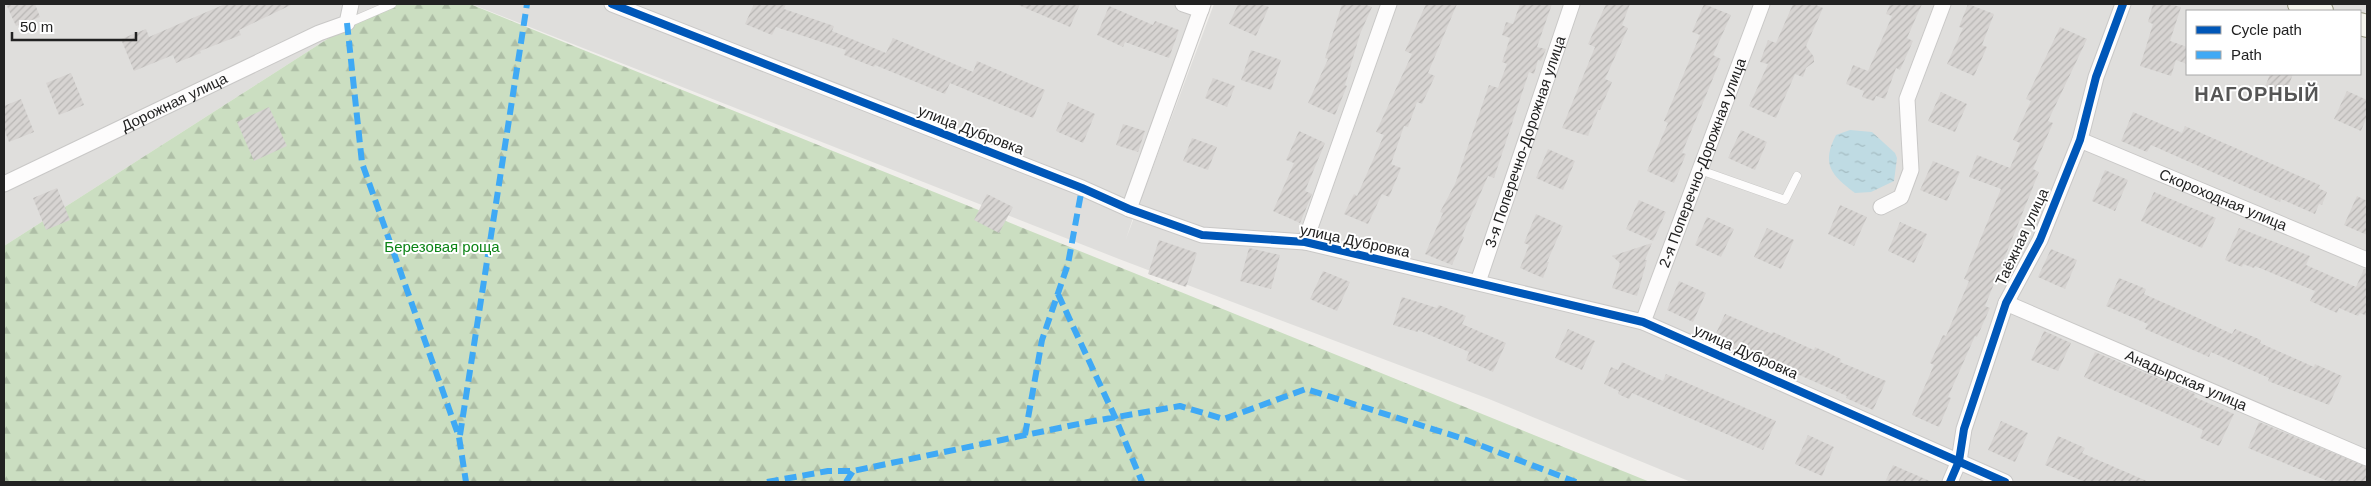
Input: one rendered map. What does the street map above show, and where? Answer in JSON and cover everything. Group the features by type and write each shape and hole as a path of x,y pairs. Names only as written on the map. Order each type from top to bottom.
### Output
{"street":[{"path":"346,23 351,4"},
{"name":"улица Дубровка","path":"612,4 1082,188 1129,210 1202,235 1305,242 1643,322 2005,482"},
{"path":"1129,210 1202,7 1183,4"},
{"path":"1305,242 1389,4"},
{"name":"3-я Поперечно-Дорожная улица","path":"1478,282 1572,4"},
{"name":"2-я Поперечно-Дорожная улица","path":"1643,322 1762,4"},
{"path":"1881,208 1901,197 1911,170 1907,100 1943,4"},
{"name":"Таёжная улица","path":"1950,482 1959,462 1964,429 2006,303 2040,240 2080,140 2096,77 2123,4"},
{"path":"2299,4 2319,10"},
{"name":"Дорожная улица","path":"4,184 319,33 346,23"},
{"name":"Скороходная улица","path":"2080,140 2367,260"},
{"name":"Анадырская улица","path":"2006,303 2367,458"}],"lane":[{"path":"346,23 392,4"},
{"path":"1700,170 1786,200 1797,176"}],"shaded area":[{"path":"4,4 382,4 4,246"},
{"path":"471,4 1204,4 1126,239 1214,4 2367,4 2367,482 1691,482 1489,399 1119,259"}],"green space":[{"name":"Березовая роща","path":"382,4 470,4 1650,482 4,482 4,246"}],"water":[{"path":"1850,130 1872,132 1895,153 1897,158 1894,181 1871,192 1855,193 1834,174 1829,161 1832,145 1836,135"}],"building":[{"path":"6,4 35,4 40,17 16,26"},
{"path":"225,4 293,4 239,30 241,35 200,51 201,53 176,63 173,55 134,71 121,39 146,29 149,37"},
{"path":"754,4 786,4 784,9 834,26 832,31 886,53 893,38 973,72 977,61 1045,90 1033,118 950,83 945,94 875,65 874,67 844,55 846,50 776,27 772,35 745,24"},
{"path":"1016,4 1080,4 1070,27"},
{"path":"1238,4 1260,4 1269,7 1256,36 1229,24"},
{"path":"1342,4 1364,4 1372,7 1360,34 1345,85 1347,86 1335,115 1308,103 1328,59 1325,58"},
{"path":"1426,4 1457,4 1428,73 1435,76 1422,104 1417,102 1408,127 1404,126 1391,164 1401,168 1389,197 1382,194 1368,224 1344,214 1354,194 1357,196 1384,135 1376,132 1412,54 1405,51"},
{"path":"1520,4 1552,4 1537,47 1546,49 1541,61 1538,60 1534,74 1529,72 1494,178 1488,176 1462,236 1464,237 1452,265 1425,254 1443,213 1440,212 1455,184 1489,85 1498,88 1507,64 1502,62 1510,38 1502,35 1506,22 1513,24"},
{"path":"1606,4 1630,4 1622,25 1628,28 1605,79 1612,82 1588,136 1562,128 1595,47 1588,44"},
{"path":"1704,4 1731,15 1713,55 1721,59 1682,153 1686,154 1674,183 1647,171 1668,123 1664,121 1700,35 1692,32"},
{"path":"1793,4 1814,4 1823,8 1806,46 1814,57 1814,62 1806,68 1803,77 1795,74 1776,118 1749,106 1768,64 1760,62 1768,40 1776,43"},
{"path":"1890,4 1922,4 1907,38 1913,41 1900,70 1896,68 1885,99 1876,96 1874,101 1862,97 1864,91 1846,84 1853,65 1868,71 1892,16 1886,14"},
{"path":"1968,4 1994,14 1982,45 1987,47 1974,76 1947,64 1963,28 1959,27"},
{"path":"2153,4 2169,4 2181,7 2170,41 2186,47 2186,64 2176,60 2171,76 2140,66 2153,24 2148,22"},
{"path":"1109,6 1153,25 1155,21 1179,30 1169,58 1125,42 1123,47 1097,35"},
{"path":"2060,27 2087,39 2048,121 2053,123 2033,169 2039,172 1985,306 1990,308 1977,337 1975,336 1948,397 1951,398 1939,427 1912,415 1934,365 1930,363 1943,335 1946,336 1969,281 1964,279 2001,189 1969,177 1977,155 2010,168 2020,143 2013,140 2031,101 2026,99"},
{"path":"1251,50 1281,60 1271,90 1241,80"},
{"path":"71,73 84,105 59,115 46,83"},
{"path":"2270,75 2293,75 2284,97 2264,90"},
{"path":"1213,78 1235,86 1227,107 1205,98"},
{"path":"2347,91 2367,100 2367,116 2361,131 2334,119"},
{"path":"1941,92 1967,104 1955,132 1928,121"},
{"path":"21,99 34,132 9,142 4,129 4,106"},
{"path":"1068,102 1095,114 1083,143 1056,131"},
{"path":"269,107 287,146 254,161 237,122"},
{"path":"2133,112 2182,133 2185,126 2320,185 2318,188 2327,192 2322,205 2319,204 2315,214 2281,199 2280,202 2151,145 2147,152 2121,141"},
{"path":"1123,124 1145,131 1138,152 1116,145"},
{"path":"1741,130 1767,142 1755,170 1728,158"},
{"path":"1299,131 1325,143 1305,191 1312,194 1300,223 1273,211 1294,163 1286,160"},
{"path":"1192,138 1217,147 1208,170 1183,161"},
{"path":"1548,149 1575,161 1563,190 1536,178"},
{"path":"1933,161 1960,172 1947,201 1920,190"},
{"path":"2105,170 2128,180 2115,211 2092,201"},
{"path":"57,188 70,220 46,230 33,198"},
{"path":"2154,192 2216,218 2202,248 2141,221"},
{"path":"987,194 1013,207 999,233 974,220"},
{"path":"2357,196 2367,201 2367,235 2344,225"},
{"path":"1639,200 1666,212 1653,241 1626,229"},
{"path":"1840,205 1867,217 1854,246 1828,234"},
{"path":"1536,214 1563,226 1547,262 1549,262 1543,278 1520,268 1529,245 1524,243"},
{"path":"1707,217 1734,229 1721,257 1695,245"},
{"path":"1900,222 1927,234 1914,263 1888,251"},
{"path":"1767,228 1794,240 1781,269 1754,257"},
{"path":"2239,228 2310,256 2306,265 2356,287 2364,269 2367,269 2367,316 2360,313 2358,316 2339,308 2337,313 2310,301 2315,291 2255,266 2254,268 2243,264 2242,267 2225,260"},
{"path":"1159,240 1197,253 1186,287 1148,274"},
{"path":"1652,243 1645,260 1647,260 1637,296 1612,288 1620,263 1612,256"},
{"path":"1249,248 1280,255 1271,289 1240,281"},
{"path":"2051,249 2077,260 2065,289 2038,277"},
{"path":"1323,271 1350,282 1337,311 1310,299"},
{"path":"2119,278 2146,289 2144,294 2232,334 2235,329 2261,340 2260,343 2314,367 2315,364 2342,376 2329,405 2268,381 2269,378 2211,352 2209,357 2145,329 2148,324 2106,306"},
{"path":"1679,281 1706,293 1693,322 1667,310"},
{"path":"1402,297 1437,308 1439,305 1466,316 1462,324 1506,343 1493,372 1466,360 1469,352 1418,330 1418,332 1393,325"},
{"path":"1725,314 1814,350 1815,347 1841,359 1840,362 1886,381 1873,410 1846,398 1847,396 1788,370 1787,372 1712,342"},
{"path":"1568,329 1595,341 1582,370 1555,358"},
{"path":"2044,331 2071,343 2058,371 2031,360"},
{"path":"2095,352 2195,394 2194,397 2234,414 2219,446 2200,438 2203,430 2084,377"},
{"path":"1622,362 1663,381 1666,374 1776,421 1763,450 1632,393 1629,399 1618,394 1619,391 1604,384 1611,367 1618,370"},
{"path":"2001,421 2028,433 2015,462 1988,450"},
{"path":"2259,422 2367,467 2367,482 2330,482 2248,448"},
{"path":"1808,435 1834,447 1822,476 1795,464"},
{"path":"2058,436 2085,448 2082,453 2149,482 2085,482 2045,465"},
{"path":"1893,465 1932,482 1885,482"}],"marked path":[{"path":"460,435 527,4"},
{"path":"347,23 362,163 459,437 466,482"},
{"path":"1025,435 1042,340 1068,264 1082,188"},
{"path":"1058,294 1115,417 1142,482"},
{"path":"767,482 828,471 853,471 1088,422 1180,406 1224,419 1306,389 1461,438 1576,482"},
{"path":"846,482 853,471"}],"cycle path":[{"path":"612,4 1082,188 1129,209 1202,235 1305,242 1643,322 2005,482"},
{"path":"1950,482 1959,461 1964,429 2006,303 2040,240 2080,140 2096,77 2123,4"}],"district":[{"name":"НАГОРНЫЙ","path":"2257,94"}]}
